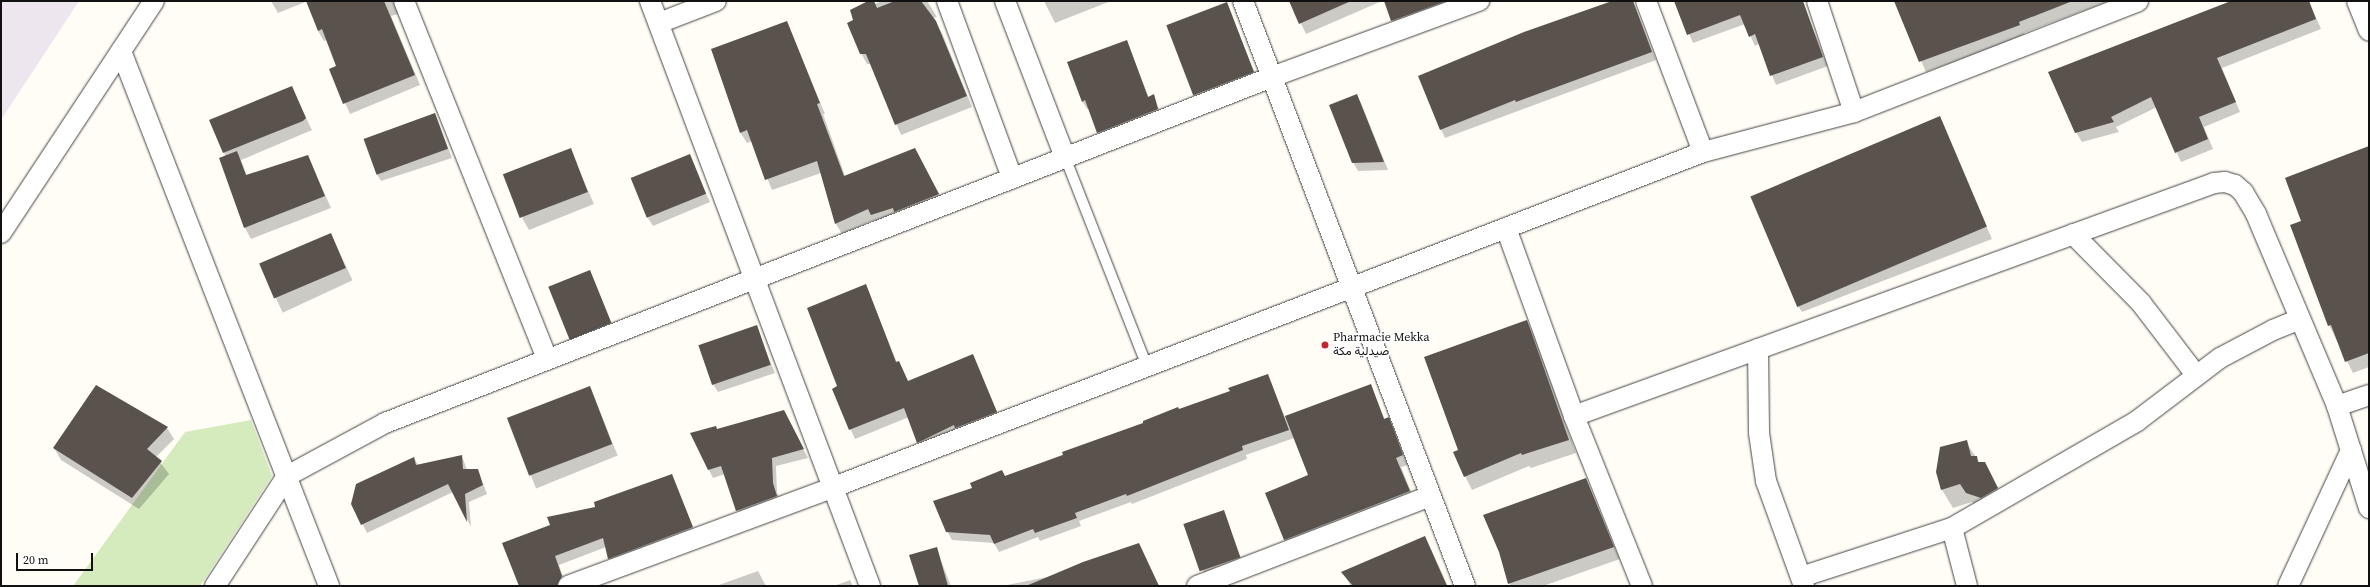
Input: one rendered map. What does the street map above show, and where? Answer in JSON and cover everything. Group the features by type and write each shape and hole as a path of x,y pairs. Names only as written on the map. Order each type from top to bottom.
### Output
{"street":[{"path":"1,233 154,1"},
{"path":"404,1 546,358"},
{"path":"650,1 870,586"},
{"path":"659,23 716,1"},
{"path":"947,1 1012,178"},
{"path":"1005,1 1065,157"},
{"path":"1243,1 1353,287 1430,496 1465,586"},
{"path":"215,586 287,476 385,422 546,358 754,280 1272,77 1479,1"},
{"path":"1646,1 1703,152"},
{"path":"1817,1 1854,112"},
{"path":"568,586 834,487 1703,152 1854,112 2138,1"},
{"path":"2357,1 2369,31"},
{"path":"121,51 329,586"},
{"path":"1574,416 2073,234 2214,184 2224,182 2235,185 2250,201 2337,406 2369,508"},
{"path":"1506,228 1574,416 1642,586"},
{"path":"2073,234 2141,303 2196,375"},
{"path":"1758,349 1759,433 1766,480 1802,582 1952,528 2137,421 2196,375 2246,343 2300,319"},
{"path":"2337,406 2369,395"},
{"path":"2288,586 2351,450"},
{"path":"1197,586 1430,496"},
{"path":"1952,528 1967,586"}],"lane":[{"path":"1065,157 1147,366"}],"shaded area":[{"path":"1,1 79,1 1,120"}],"green space":[{"path":"251,420 272,476 200,586 73,586 185,432"}],"building":[{"path":"306,1 384,1 415,75 343,104 329,69 336,66 322,29 318,31"},
{"path":"868,1 874,1 877,8 895,1 921,1 936,21 967,96 895,125 866,54 860,54 847,23 853,20 850,10"},
{"path":"1289,1 1351,1 1299,24"},
{"path":"1384,1 1446,1 1391,21"},
{"path":"1612,1 1633,1 1652,52 1516,102 1515,100 1440,130 1418,76 1524,32"},
{"path":"1674,1 1803,1 1823,57 1770,76 1755,34 1749,37 1740,15 1687,35"},
{"path":"1894,1 2070,2 2019,22 2020,25 1919,62"},
{"path":"2231,1 2309,1 2316,19 2217,58 2236,102 2199,117 2208,139 2175,153 2151,97 2111,117 2114,122 2075,133 2048,72"},
{"path":"1227,2 1254,72 1193,95 1166,25"},
{"path":"787,21 820,103 817,104 844,176 915,148 939,194 894,212 893,208 871,215 868,209 835,224 817,161 765,180 747,130 740,133 711,49"},
{"path":"1127,40 1148,97 1154,94 1158,109 1097,133 1085,100 1082,102 1067,62"},
{"path":"292,86 306,118 303,121 223,153 209,120"},
{"path":"1357,94 1384,162 1352,163 1329,105"},
{"path":"435,113 448,149 377,175 364,139"},
{"path":"1940,116 1987,226 1797,307 1750,196"},
{"path":"2369,146 2369,353 2345,362 2331,325 2328,326 2290,225 2301,221 2285,178"},
{"path":"571,148 588,192 520,218 503,174"},
{"path":"237,151 246,175 308,155 325,196 244,228 219,158"},
{"path":"690,154 706,194 647,218 631,178"},
{"path":"331,233 346,268 274,298 259,263"},
{"path":"590,270 611,323 570,340 548,287"},
{"path":"866,284 896,362 899,361 908,381 973,354 997,412 955,428 954,425 917,443 904,408 849,430 832,389 837,386 807,308"},
{"path":"1527,320 1569,440 1522,455 1521,453 1464,477 1453,452 1458,450 1424,357"},
{"path":"757,325 771,365 712,385 698,345"},
{"path":"1268,374 1289,430 1242,446 1243,450 1127,496 1126,494 1075,513 1077,518 1035,533 1033,529 994,544 990,535 946,532 933,501 972,488 970,483 1002,470 1005,476 1063,455 1062,452 1143,423 1143,421 1178,407 1179,409 1230,391 1228,388"},
{"path":"1371,384 1384,419 1389,417 1403,455 1396,458 1410,491 1284,540 1265,493 1308,475 1285,416"},
{"path":"96,385 168,427 147,449 162,461 132,498 53,448"},
{"path":"590,386 612,444 529,476 507,418"},
{"path":"784,410 804,449 772,458 773,483 777,496 736,511 721,466 708,470 690,433 716,426 717,429"},
{"path":"1967,440 1971,456 1977,456 1978,462 1985,462 1998,488 1981,498 1966,493 1960,484 1941,490 1936,472 1940,447"},
{"path":"462,455 463,469 478,469 483,485 465,494 467,522 448,484 361,525 351,504 356,484 414,457 416,465"},
{"path":"672,474 693,527 608,559 603,538 555,556 562,576 557,586 519,586 502,543 550,525 547,517 595,507 594,502"},
{"path":"1586,478 1614,547 1508,584 1499,552 1483,515"},
{"path":"1224,510 1240,557 1200,571 1183,524"},
{"path":"1425,536 1447,586 1353,586 1341,572"},
{"path":"1139,543 1159,586 1026,586 1083,562"},
{"path":"937,547 948,586 919,586 909,555"}],"place":[{"name":"Pharmacie Mekka صيدلية مكة","path":"1325,345"}]}
